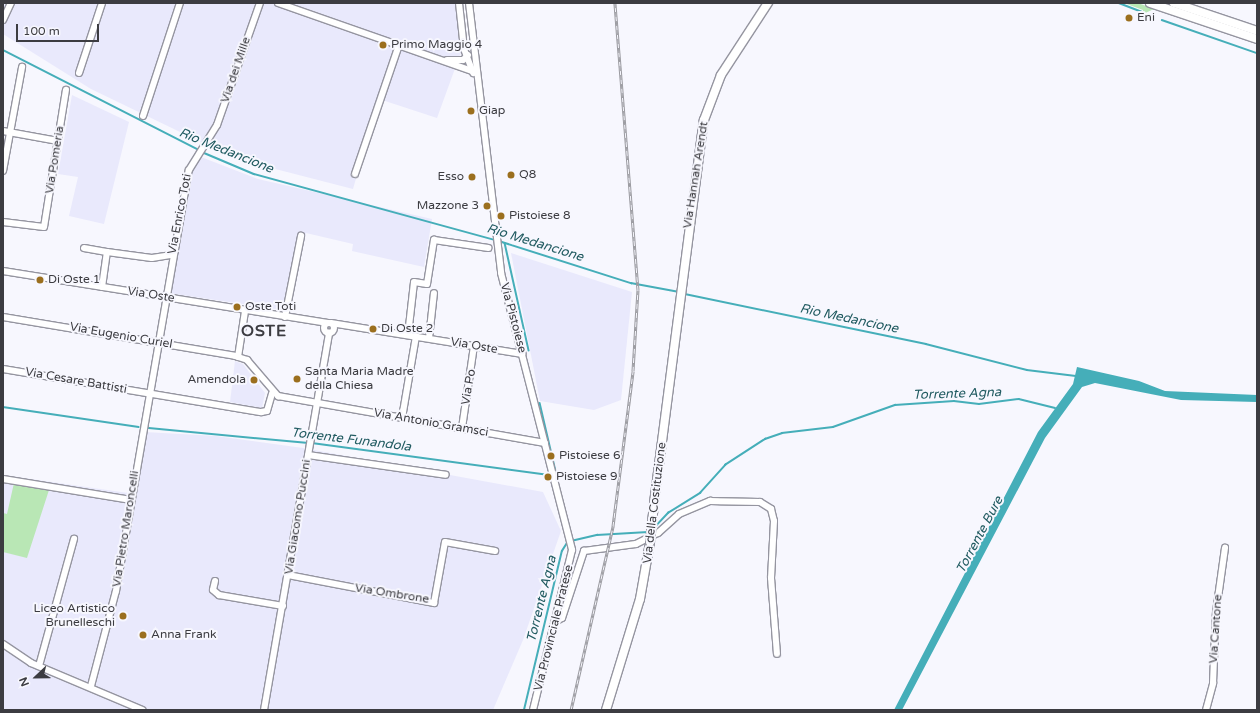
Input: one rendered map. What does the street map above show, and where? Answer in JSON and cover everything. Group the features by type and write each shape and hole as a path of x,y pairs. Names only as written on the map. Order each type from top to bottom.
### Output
{"main road":[{"name":"Via Hannah Arendt","path":"680,295 696,159 708,105 721,75 768,3"},
{"path":"1150,3 1257,39"},
{"path":"1174,3 1257,31"},
{"name":"Via della Costituzione","path":"606,710 640,599 650,542 680,295"}],"street":[{"path":"3,20 10,3"},
{"path":"79,73 102,3"},
{"path":"143,116 180,3"},
{"name":"Via dei Mille","path":"210,136 217,125 260,3"},
{"path":"278,3 446,60 472,71"},
{"name":"Via Pistoiese","path":"459,3 467,56 478,86"},
{"name":"Via Pistoiese","path":"469,3 497,247 571,547"},
{"path":"355,174 399,45"},
{"path":"446,60 463,60 475,50"},
{"path":"3,171 6,132 22,66"},
{"name":"Via Pomeria","path":"3,222 41,229 54,167 66,90"},
{"path":"6,132 58,141"},
{"name":"Via Enrico Toti","path":"157,342 172,255 195,155 210,136"},
{"path":"285,317 301,236"},
{"path":"408,335 414,282 427,284 434,240 488,248"},
{"path":"84,248 152,258 172,255"},
{"path":"102,287 107,252"},
{"name":"Via Oste","path":"3,271 523,354"},
{"path":"429,338 434,293"},
{"path":"245,310 238,356 247,360 272,393"},
{"name":"Via Eugenio Curiel","path":"3,316 238,356"},
{"name":"Via Oste","path":"300,319 327,331"},
{"name":"Via Giacomo Puccini","path":"264,710 317,403 327,331 334,328 330,323"},
{"path":"402,418 416,336"},
{"name":"Via Pietro Maroncelli","path":"91,686 116,591 157,342"},
{"name":"Via Po","path":"462,428 474,346"},
{"name":"Via Cesare Battisti","path":"3,369 261,412 267,411 272,393"},
{"name":"Via Antonio Gramsci","path":"272,393 317,403 545,443"},
{"path":"308,453 446,475"},
{"path":"3,480 131,500"},
{"path":"555,622 562,618 584,551 636,544 658,533 679,514 710,501 760,502 771,509 774,521 771,578 777,654"},
{"path":"39,666 74,540"},
{"name":"Via Ombrone","path":"288,575 434,603 445,542 496,550"},
{"name":"Via Provinciale Pratese","path":"533,710 555,622 571,547"},
{"name":"Via Cantone","path":"1206,710 1213,683 1216,612 1225,548"},
{"path":"215,581 213,590 219,595 283,606"},
{"path":"3,644 39,666 91,686 142,710"}],"shaded area":[{"path":"3,3 456,3 461,52 437,118 379,99 353,189 236,159 91,89 3,34"},
{"path":"72,95 129,122 104,224 69,216 78,177 58,174"},
{"path":"201,157 258,179 432,219 424,267 352,251 353,244 306,233 290,311 168,293 191,168 195,160"},
{"path":"511,253 632,292 621,400 594,410 540,401"},
{"path":"235,361 243,364 265,393 262,408 230,402"},
{"path":"145,432 216,436 303,448 543,492 561,531 523,640 493,710 3,710 3,475 128,493 136,491"}],"green space":[{"path":"1124,3 1138,3 1154,9 1143,14 1143,10"},
{"path":"14,483 49,490 27,558 3,552 3,513 7,514"}],"water":[{"path":"1077,367 1139,381 1165,391 1257,395 1257,402 1181,400 1095,383 1082,387 1045,438 902,710 894,710 1038,432 1073,384"}],"waterway":[{"path":"1119,3 1143,12"},
{"path":"1162,20 1257,53"},
{"name":"Rio Medancione","path":"3,50 199,150"},
{"name":"Rio Medancione","path":"202,152 254,174 495,240"},
{"name":"Rio Medancione","path":"499,241 631,283 679,292"},
{"path":"505,243 529,350"},
{"name":"Rio Medancione","path":"685,294 926,344 1027,370 1076,376"},
{"name":"Torrente Agna","path":"654,528 668,513 700,493 725,465 765,439 782,433 833,427 895,405 954,401 979,404 1019,399 1055,408"},
{"name":"Torrente Funandola","path":"540,403 557,476"},
{"name":"Torrente Funandola","path":"3,407 139,427"},
{"name":"Torrente Funandola","path":"149,428 308,443"},
{"name":"Torrente Funandola","path":"312,443 549,475"},
{"name":"Torrente Agna","path":"571,541 597,535 648,532"},
{"name":"Torrente Agna","path":"524,710 562,551 567,543"}],"railway":[{"path":"571,710 613,526 633,371 638,290 615,3"}],"place":[{"name":"Eni","path":"1129,18"},
{"name":"Primo Maggio 4","path":"383,45"},
{"name":"Giap","path":"471,111"},
{"name":"Q8","path":"511,175"},
{"name":"Esso","path":"472,177"},
{"name":"Mazzone 3","path":"487,206"},
{"name":"Pistoiese 8","path":"501,216"},
{"name":"Di Oste 1","path":"40,280"},
{"name":"Oste Toti","path":"237,307"},
{"name":"Di Oste 2","path":"373,329"},
{"name":"Santa Maria Madre della Chiesa","path":"297,379"},
{"name":"Amendola","path":"254,380"},
{"name":"Pistoiese 6","path":"551,456"},
{"name":"Pistoiese 9","path":"548,477"},
{"name":"Liceo Artistico Brunelleschi","path":"123,616"},
{"name":"Anna Frank","path":"143,635"}],"district":[{"name":"OSTE","path":"264,331"}],"water label":[{"name":"Torrente Bure","path":"980,535"}]}
